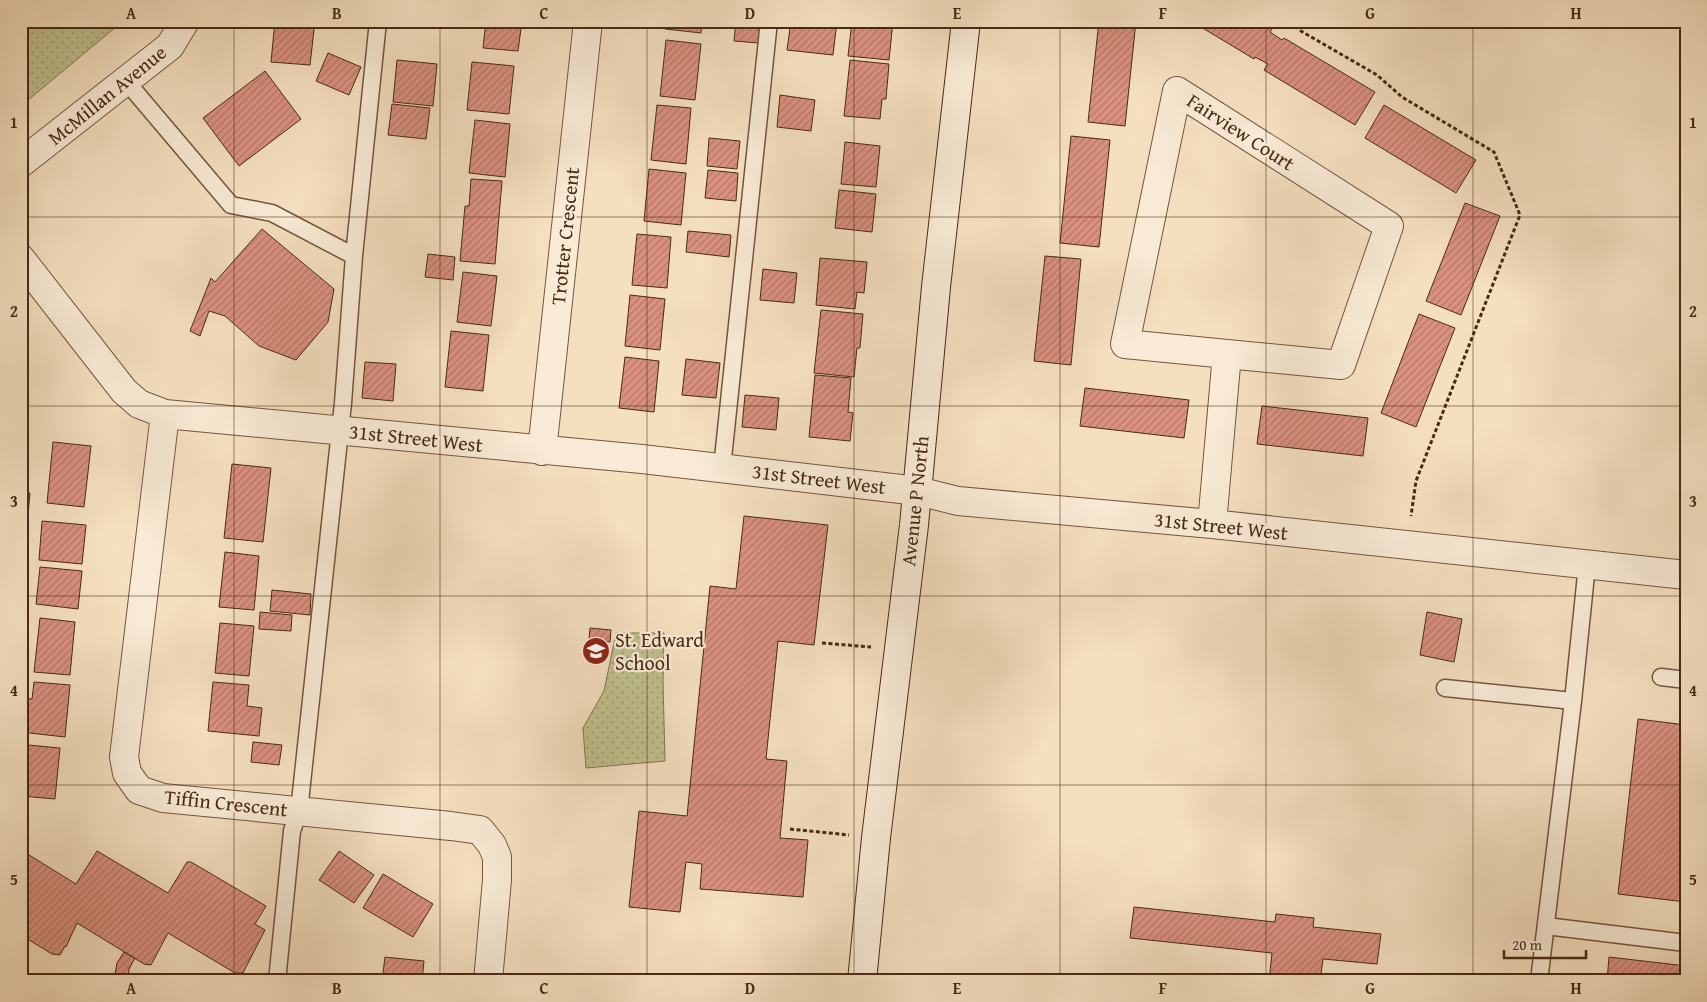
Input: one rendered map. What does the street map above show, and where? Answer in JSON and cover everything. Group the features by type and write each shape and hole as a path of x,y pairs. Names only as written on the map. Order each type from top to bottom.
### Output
{"street":[{"name":"McMillan Avenue","path":"21,163 170,46 185,21"},
{"name":"Trotter Crescent","path":"542,451 588,21"},
{"name":"Avenue P North","path":"862,981 876,838 918,491 935,297 966,21"},
{"name":"Fairview Court","path":"1177,91 1389,226 1341,365 1227,354 1125,344 1177,91"},
{"name":"31st Street West","path":"21,259 124,391 139,404 165,414 722,468 918,491 958,501 1212,524 1686,575"},
{"path":"1212,524 1227,354"},
{"name":"Tiffin Crescent","path":"165,414 124,757 127,773 139,790 163,798 480,830 492,844 497,857 497,880 488,981"}],"lane":[{"path":"277,981 292,831 299,811 341,430 354,256 378,21"},
{"path":"722,468 769,21"},
{"path":"126,81 230,205 272,213 354,256"},
{"path":"1539,981 1573,701 1587,565"},
{"path":"1661,677 1686,680"},
{"path":"1445,688 1573,701"},
{"path":"1546,926 1686,943"}],"path":[{"path":"1291,21 1301,31 1377,75 1402,97 1494,152 1520,215 1416,481 1411,516"},
{"path":"822,643 871,647"},
{"path":"790,829 851,836"}],"green space":[{"path":"21,21 123,21 21,106"},
{"path":"616,633 664,633 665,761 586,768 583,728 604,691"}],"building":[{"path":"275,21 315,21 310,65 271,62"},
{"path":"486,21 522,21 518,51 483,48"},
{"path":"665,21 702,21 701,33 665,29"},
{"path":"736,21 761,21 759,43 734,41"},
{"path":"791,21 837,21 833,55 787,50"},
{"path":"852,21 893,21 889,60 848,56"},
{"path":"1099,21 1136,21 1125,126 1088,122"},
{"path":"1191,21 1265,21 1274,26 1270,32 1282,40 1284,38 1375,92 1355,125 1264,70 1268,64 1255,57 1254,59"},
{"path":"666,40 701,44 695,100 660,96"},
{"path":"328,53 361,67 349,95 316,81"},
{"path":"397,60 437,64 433,106 393,102"},
{"path":"850,60 889,64 886,99 882,99 880,119 844,116"},
{"path":"472,62 514,66 509,114 467,110"},
{"path":"265,71 301,119 239,166 203,118"},
{"path":"780,95 815,100 811,131 777,127"},
{"path":"392,104 430,108 426,139 388,135"},
{"path":"657,105 691,108 686,164 651,160"},
{"path":"1384,105 1476,160 1456,193 1365,138"},
{"path":"475,120 510,124 505,177 469,173"},
{"path":"1071,136 1110,140 1099,247 1060,243"},
{"path":"709,138 740,141 737,169 707,166"},
{"path":"845,142 880,146 876,187 841,184"},
{"path":"649,169 686,173 681,225 644,221"},
{"path":"708,170 738,173 736,201 705,198"},
{"path":"471,179 502,181 495,264 460,261 465,206 469,206"},
{"path":"839,190 876,194 872,232 835,228"},
{"path":"1465,203 1500,216 1461,315 1426,301"},
{"path":"262,229 334,289 328,322 296,360 259,346 225,316 209,311 200,336 190,331 211,278 215,282"},
{"path":"688,231 731,235 729,257 686,252"},
{"path":"637,234 671,237 667,288 632,285"},
{"path":"428,254 455,257 453,280 425,277"},
{"path":"1045,256 1081,259 1071,365 1034,361"},
{"path":"820,258 867,262 864,293 857,292 855,309 816,305"},
{"path":"763,269 797,273 794,303 760,300"},
{"path":"463,272 497,276 491,326 457,322"},
{"path":"630,295 665,299 660,350 625,346"},
{"path":"821,310 863,314 860,348 857,348 854,377 814,373"},
{"path":"1419,314 1455,328 1416,427 1381,413"},
{"path":"451,331 489,335 483,391 445,387"},
{"path":"625,357 659,361 654,412 619,408"},
{"path":"686,359 720,363 716,398 682,395"},
{"path":"365,362 396,364 393,401 362,398"},
{"path":"815,375 851,378 848,412 853,413 850,441 809,437"},
{"path":"1085,388 1189,400 1184,438 1080,426"},
{"path":"745,395 779,398 776,430 742,427"},
{"path":"1262,406 1368,418 1363,456 1257,444"},
{"path":"53,442 91,446 84,507 47,503"},
{"path":"232,464 271,468 263,542 224,538"},
{"path":"21,492 30,493 28,514 21,513"},
{"path":"744,516 828,525 814,645 778,641 766,759 787,761 780,838 808,840 803,897 700,889 702,864 686,862 680,912 629,907 639,811 687,816 710,586 736,589"},
{"path":"42,521 86,525 82,564 39,560"},
{"path":"225,552 259,556 254,610 219,607"},
{"path":"40,567 82,571 78,609 36,604"},
{"path":"272,590 311,594 310,615 270,611"},
{"path":"260,612 292,615 291,631 259,629"},
{"path":"1427,612 1462,619 1454,662 1420,655"},
{"path":"40,618 75,622 70,675 34,672"},
{"path":"220,623 254,626 249,676 215,673"},
{"path":"590,628 611,630 610,642 589,640"},
{"path":"21,672 25,673 22,697 21,697"},
{"path":"34,682 70,685 65,737 21,732 22,698 32,699"},
{"path":"213,682 249,685 247,706 262,708 259,736 208,731"},
{"path":"1638,719 1686,725 1686,902 1618,894"},
{"path":"253,742 282,745 279,765 251,762"},
{"path":"28,745 60,748 55,799 22,796"},
{"path":"21,850 76,884 97,851 168,893 187,862 191,862 266,906 255,924 265,930 243,973 235,973 168,933 151,965 144,964 77,923 66,947 60,955 52,954 21,935"},
{"path":"339,851 374,875 354,903 319,880"},
{"path":"383,874 433,904 413,937 363,908"},
{"path":"1134,907 1275,922 1276,914 1314,918 1313,927 1381,934 1377,964 1323,959 1320,981 1269,981 1272,953 1130,938"},
{"path":"124,952 135,958 129,969 128,981 114,980 117,963"},
{"path":"385,957 424,961 422,981 382,981"},
{"path":"1609,957 1686,966 1686,981 1607,981"},
{"path":"66,975 114,980 120,981 66,981"}],"place":[{"name":"St. Edward School","path":"596,651"}]}
